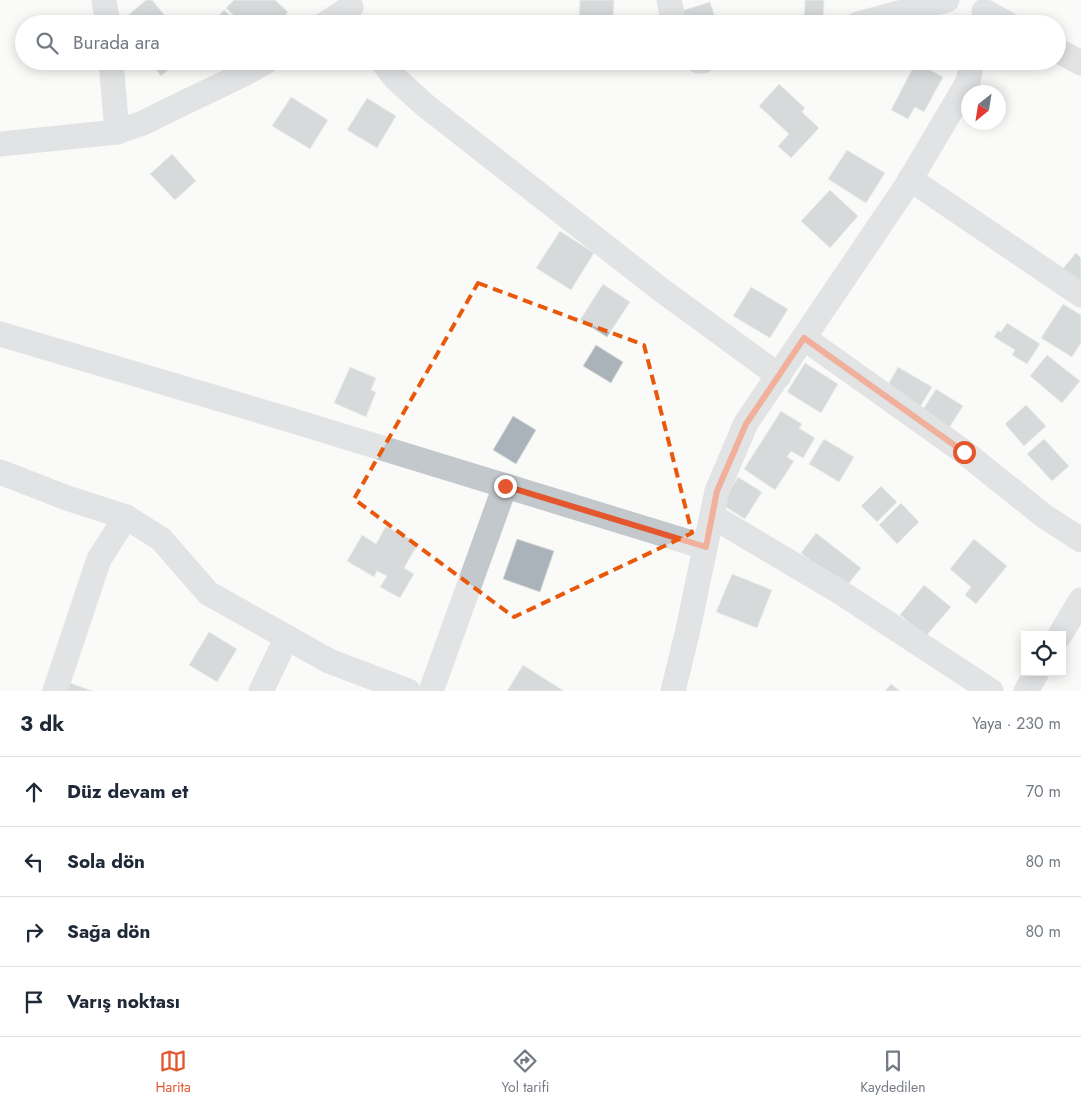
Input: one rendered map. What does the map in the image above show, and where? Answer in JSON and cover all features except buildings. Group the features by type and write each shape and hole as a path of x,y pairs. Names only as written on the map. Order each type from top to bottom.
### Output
{"street":[{"path":"104,0 106,15"},
{"path":"668,0 672,15"},
{"path":"891,15 946,0"},
{"path":"1066,55 1081,63"},
{"path":"112,70 117,132"},
{"path":"0,143 117,132 143,123 251,70"},
{"path":"389,70 426,106 660,289 778,376"},
{"path":"673,691 688,634 717,491 746,424 910,179 968,82 970,70"},
{"path":"910,179 1081,295"},
{"path":"0,334 287,419 706,547"},
{"path":"804,338 964,452 1044,516 1081,540"},
{"path":"0,472 67,498 126,517 161,539 208,593 329,661 408,691"},
{"path":"431,691 505,486"},
{"path":"712,516 840,592 991,691"},
{"path":"55,691 99,559 126,517"},
{"path":"1062,631 1081,600"},
{"path":"261,691 286,637"},
{"path":"1026,691 1035,676"}],"highlighted area":[{"path":"478,283 644,345 692,533 514,617 354,499"}],"route":[{"path":"505,486 706,547 717,491 746,424 804,338 964,452"}]}
